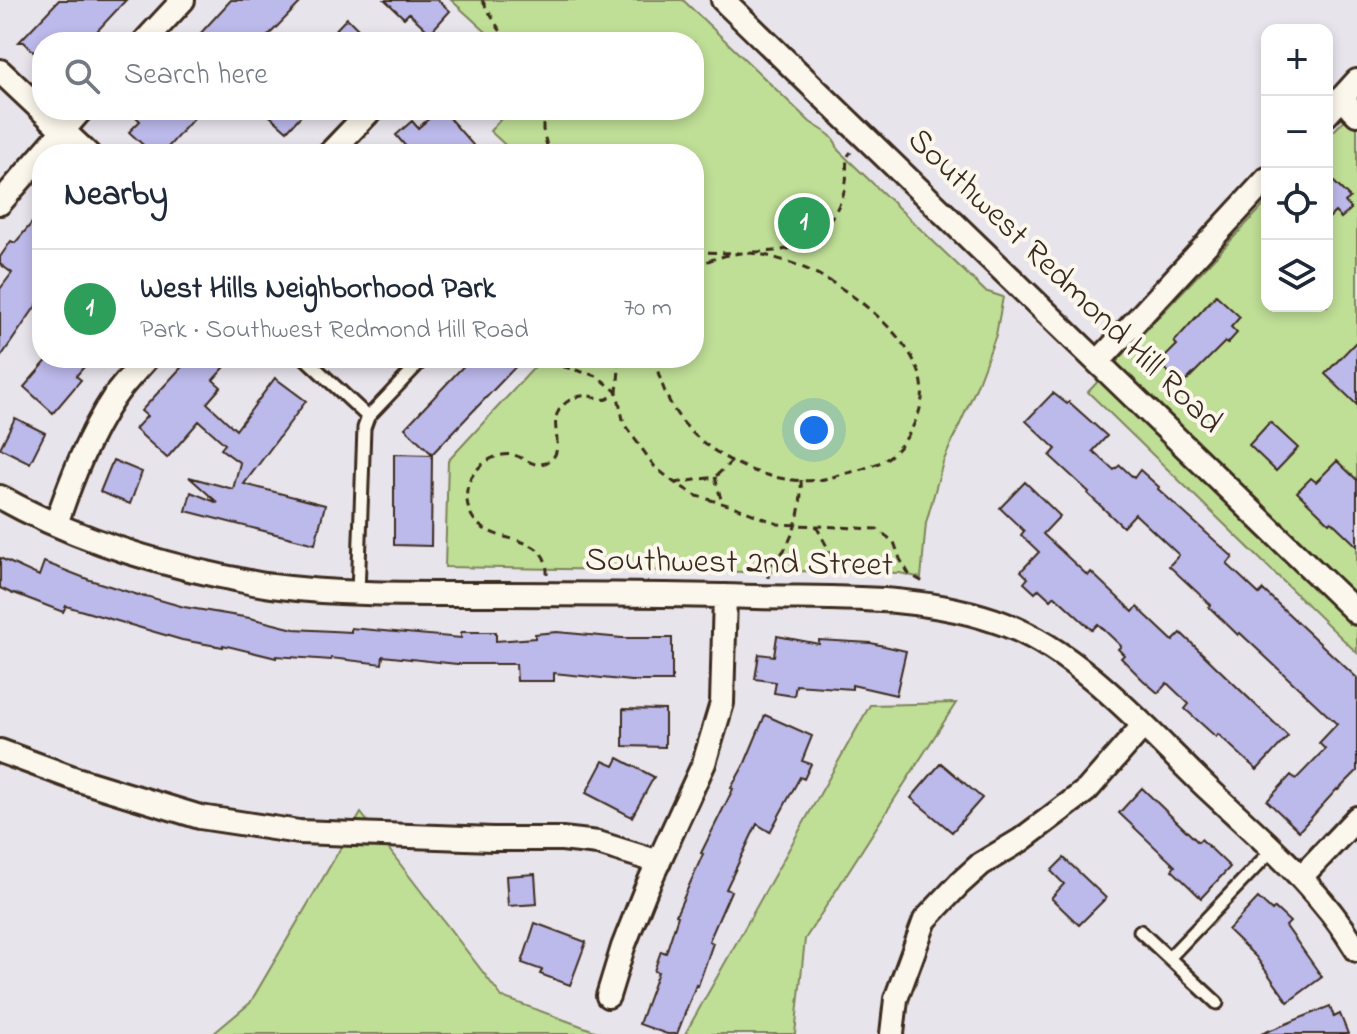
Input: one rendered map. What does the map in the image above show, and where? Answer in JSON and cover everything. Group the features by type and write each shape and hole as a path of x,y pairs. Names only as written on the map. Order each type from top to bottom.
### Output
{"street":[{"path":"153,32 183,0"},
{"name":"Southwest Redmond Hill Road","path":"723,0 1357,613"},
{"path":"0,71 32,101"},
{"path":"1342,109 1357,81"},
{"path":"52,120 78,144"},
{"path":"51,144 72,120"},
{"path":"339,144 361,120"},
{"path":"0,203 32,166"},
{"path":"1098,362 1261,185"},
{"path":"56,524 71,481 95,429 116,395 139,368"},
{"name":"Southwest 2nd Street","path":"0,497 24,511 86,537 180,567 271,586 358,593 725,596 887,601 930,604 1006,625 1050,647 1106,690 1301,877 1341,923 1357,950"},
{"path":"608,996 623,947 704,763 722,703 725,596"},
{"path":"892,1034 896,999 925,920 981,864 1021,840 1087,790 1143,726"},
{"path":"0,751 76,779 200,817 299,832 562,839 598,843 659,862"},
{"path":"1301,877 1357,818"}],"lane":[{"path":"316,368 368,417"},
{"path":"358,593 364,428 368,417 415,368"},
{"path":"1169,958 1272,850"},
{"path":"1140,931 1217,1003"}],"path":[{"path":"482,0 502,32"},
{"path":"543,120 546,144"},
{"path":"704,252 777,251 795,247 824,227 840,204 846,183 847,157 865,138"},
{"path":"656,368 661,386 688,428 711,449 759,472 792,479 819,480 884,460 909,437 921,409 922,384 914,362 900,341 865,303 808,269 778,259 745,253 704,262"},
{"path":"568,368 597,376 617,392"},
{"path":"619,368 617,392 624,424 655,467 675,483 697,496 778,524 877,529 894,542 909,574 925,583"},
{"path":"547,594 548,566 537,550 527,542 500,537 478,526 469,512 466,497 468,486 473,473 498,456 512,455 534,464 551,459 558,449 557,413 565,403 575,397 608,399 617,392"},
{"path":"675,483 715,477 732,461"},
{"path":"715,477 722,503"},
{"path":"768,597 768,570 786,547 795,525 802,499 801,479"},
{"path":"816,526 831,554"}],"green space":[{"path":"451,0 683,0 810,122 831,136 838,150 985,291 1003,297 996,335 943,462 926,523 921,578 900,573 445,567 448,461 534,368 704,368 704,144 504,144 490,131 500,120 704,120 704,32 486,32"},
{"path":"1357,107 1357,653 1088,392 1261,208 1261,312 1333,312 1333,132"},
{"path":"956,703 805,939 795,1034 685,1034 870,705"},
{"path":"361,813 502,997 603,1034 213,1034 250,1003"}],"building":[{"path":"59,0 126,0 96,32 32,32 32,50 24,42 19,42"},
{"path":"231,0 303,0 272,32 202,32"},
{"path":"385,0 438,0 450,11 431,32 409,13 404,18"},
{"path":"347,18 361,32 334,32"},
{"path":"192,120 171,144 142,144 129,132 140,121"},
{"path":"274,120 297,120 287,131"},
{"path":"427,120 451,120 472,144 404,144 396,135 412,121 418,128"},
{"path":"1333,181 1350,198 1345,202 1351,209 1341,218 1335,212 1333,214"},
{"path":"32,223 32,312 0,358 0,289 12,273 0,264 0,257 11,241 15,243"},
{"path":"1216,295 1240,317 1231,327 1237,333 1182,385 1159,363"},
{"path":"1357,341 1357,405 1325,374"},
{"path":"40,368 83,368 76,376 81,380 53,413 24,387"},
{"path":"181,368 224,368 213,380 221,387 207,403 236,430 275,378 306,401 244,484 325,505 315,544 186,511 191,492 218,503 189,477 233,489 240,463 221,449 225,444 199,421 167,458 135,429 147,416 141,411"},
{"path":"462,368 514,368 432,454 405,428"},
{"path":"1053,393 1067,404 1069,402 1107,436 1093,451 1114,470 1120,465 1134,478 1140,470 1233,557 1227,564 1259,594 1263,590 1357,678 1357,771 1299,831 1267,801 1291,775 1296,779 1325,749 1319,743 1337,724 1240,633 1238,635 1169,566 1179,555 1135,514 1123,527 1050,456 1056,449 1026,421"},
{"path":"15,418 45,433 30,463 0,448"},
{"path":"1270,422 1298,448 1276,471 1249,445"},
{"path":"394,454 432,455 431,546 394,545"},
{"path":"113,460 142,472 130,504 100,492"},
{"path":"1337,461 1357,480 1357,546 1297,492 1311,478 1316,482"},
{"path":"1025,482 1060,516 1043,534 1088,576 1091,572 1133,612 1137,607 1173,641 1181,633 1288,736 1257,770 1185,709 1189,704 1167,683 1158,693 1143,680 1121,658 1124,655 1118,649 1121,646 1098,624 1092,630 1055,596 1051,600 1039,589 1035,593 1024,583 1028,578 1021,571 1039,552 1021,535 1024,531 1000,508"},
{"path":"0,558 39,576 44,562 145,597 294,629 351,632 351,628 461,638 461,632 496,632 496,641 535,638 535,634 557,632 622,638 672,638 672,681 631,681 554,673 554,681 517,681 516,664 457,664 383,656 382,664 331,658 276,658 223,645 182,640 66,606 63,612 13,594 0,588"},
{"path":"777,636 819,644 819,640 871,643 906,651 896,695 852,685 852,689 796,685 794,696 774,693 776,682 755,679 759,654 774,656"},
{"path":"623,709 665,710 665,747 623,746"},
{"path":"765,715 812,736 802,761 811,764 804,779 800,777 770,832 757,824 726,889 731,891 709,941 713,943 698,986 677,1034 667,1034 639,1024 658,972 654,971 661,951 666,953 676,915 701,853"},
{"path":"618,758 654,777 632,817 586,793 603,761 614,766"},
{"path":"941,763 982,798 952,832 911,798"},
{"path":"1142,788 1198,842 1201,839 1230,867 1201,898 1172,870 1175,866 1119,813"},
{"path":"1064,858 1106,898 1079,925 1051,898 1064,884 1051,871"},
{"path":"535,874 537,904 508,906 506,876"},
{"path":"1258,898 1290,922 1286,926 1322,977 1288,1002 1256,957 1228,930"},
{"path":"535,923 586,942 570,985 540,974 542,970 522,963"},
{"path":"1330,1006 1334,1017 1340,1014 1348,1034 1261,1034"}],"place":[{"name":"West Hills Neighborhood Park","path":"804,223"}]}
